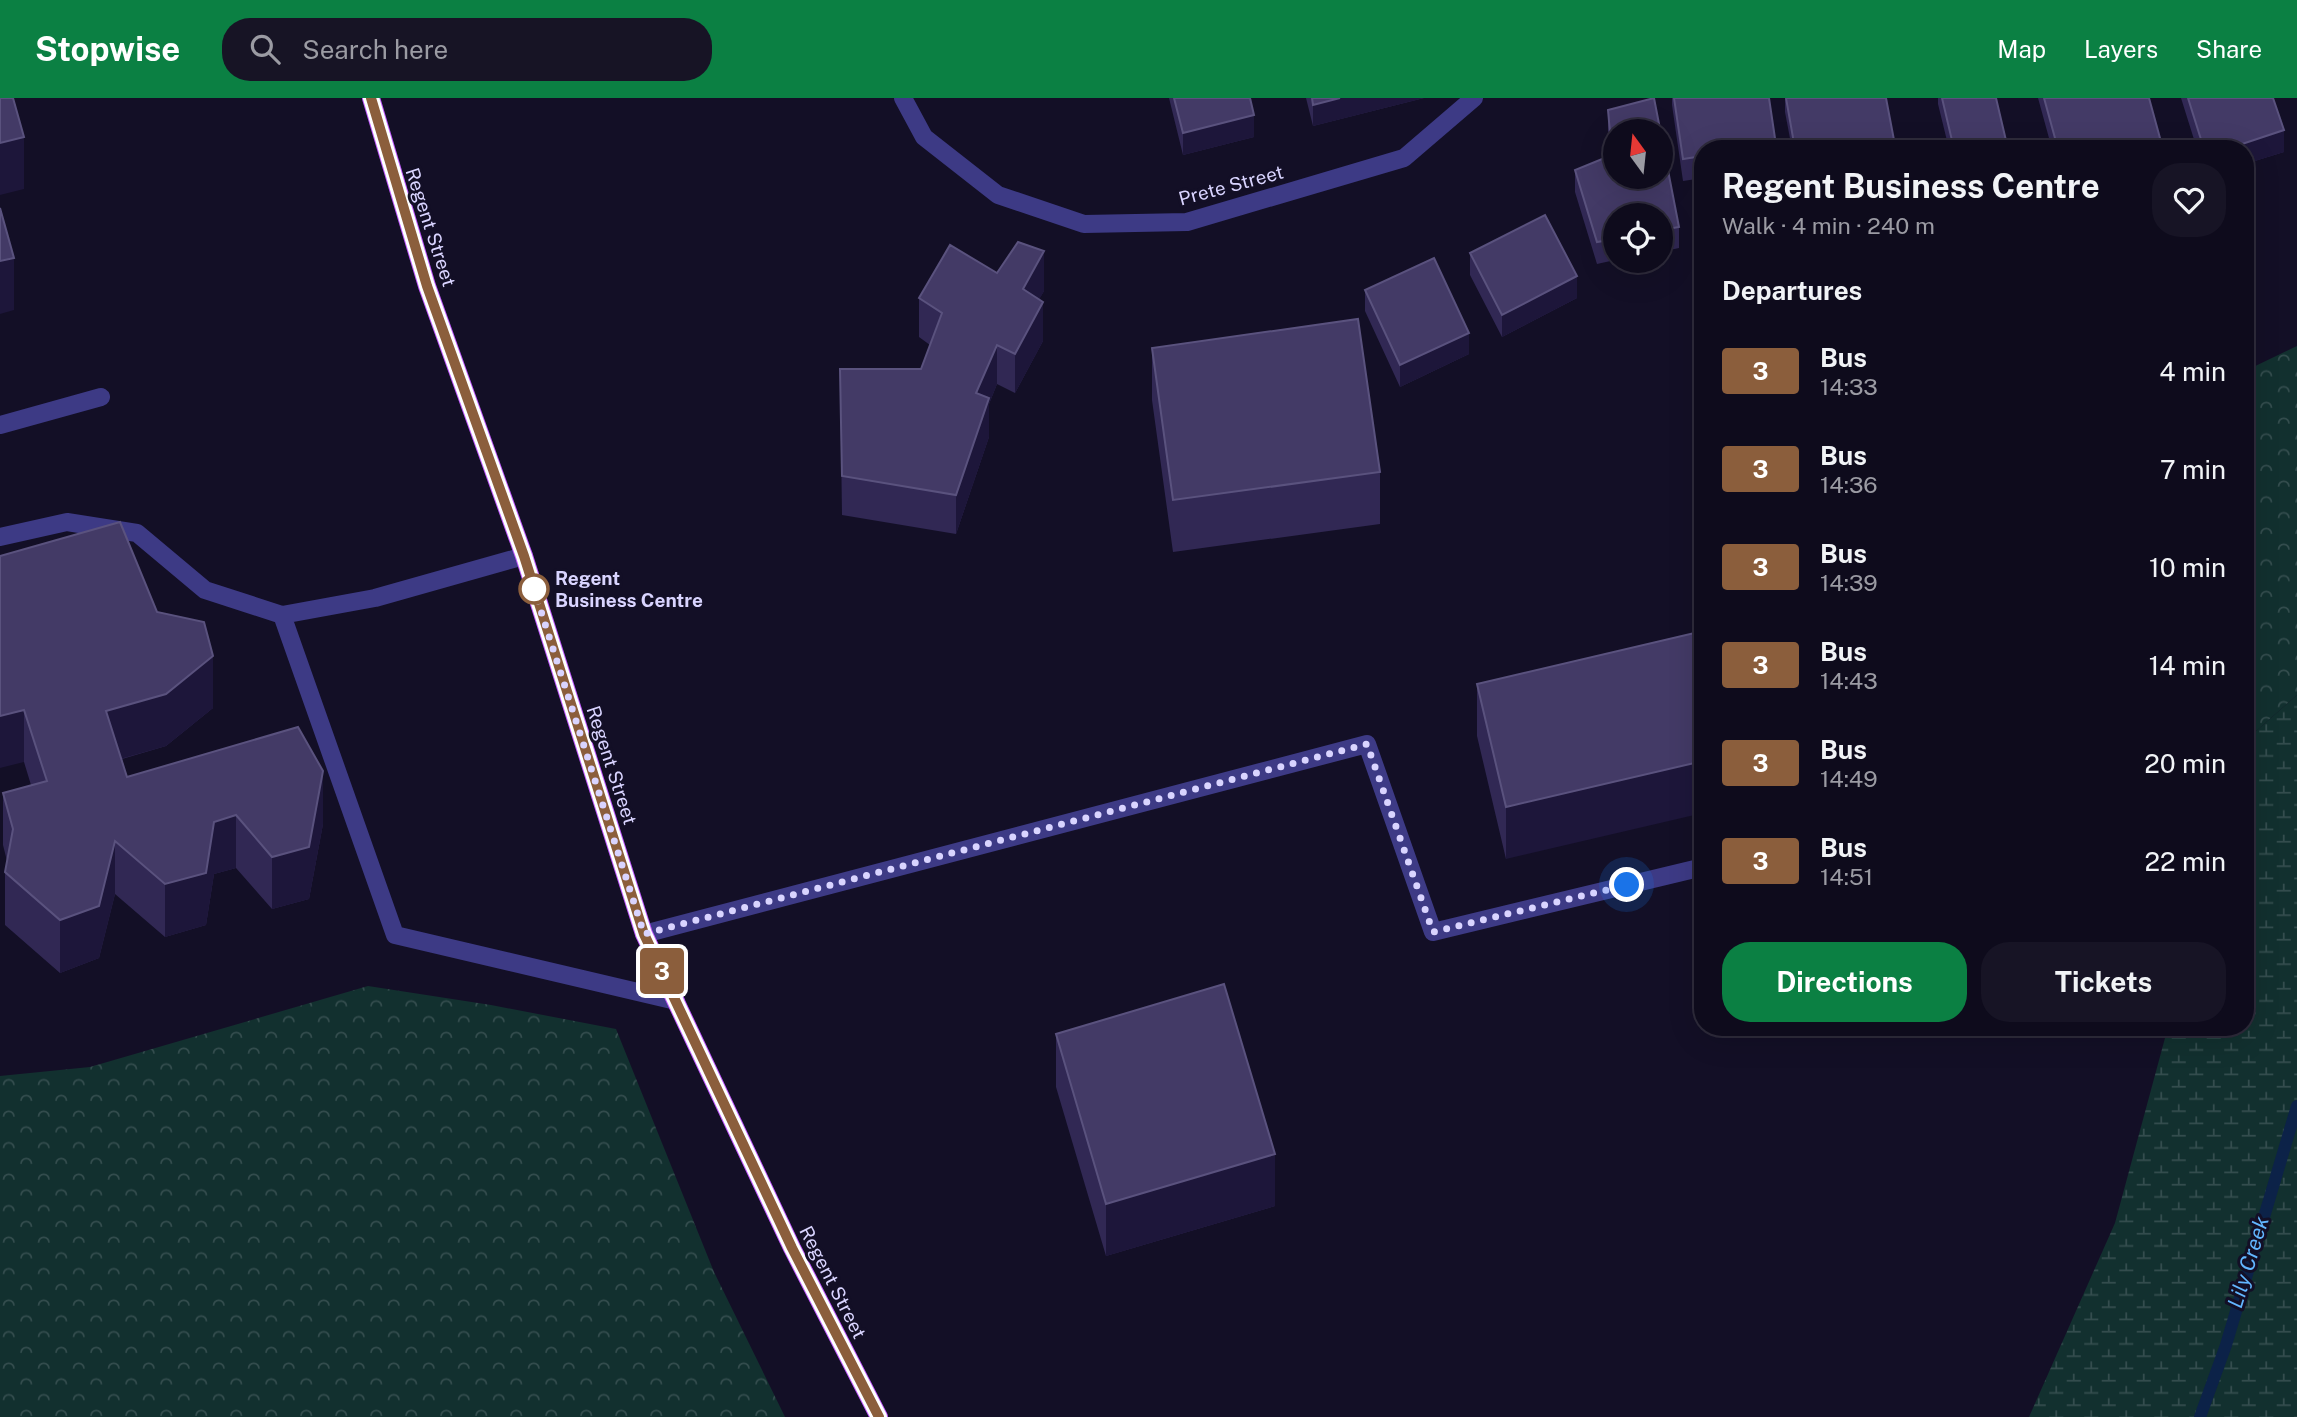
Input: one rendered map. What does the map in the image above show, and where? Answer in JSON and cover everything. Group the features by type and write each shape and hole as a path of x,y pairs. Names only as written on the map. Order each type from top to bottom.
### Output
{"main road":[{"name":"Regent Street","path":"370,98 427,286 524,556 644,934 792,1248 879,1417"}],"street":[{"name":"Prete Street","path":"903,98 924,137 998,195 1084,224 1187,222 1404,158 1474,98"},
{"path":"0,425 101,397"},
{"path":"0,537 67,522 137,533 205,590 282,615 375,597 524,556"},
{"path":"282,615 395,935 676,1001"},
{"path":"644,934 1367,744 1433,932 1694,869"}],"green space":[{"path":"2297,346 2297,695 2254,733 2254,367"},
{"path":"2297,695 2297,1417 2029,1417 2115,1223 2166,1036 2254,1036 2254,733"},
{"path":"368,986 491,1005 616,1029 714,1272 785,1417 0,1417 0,1076 90,1067"}],"building":[{"path":"0,98 13,98 24,137 0,143"},
{"path":"1174,98 1250,98 1254,115 1183,133"},
{"path":"1312,98 1340,98 1313,105"},
{"path":"1654,98 1658,119 1609,119 1608,110"},
{"path":"1674,98 1769,98 1775,140 1694,140 1694,157 1683,159"},
{"path":"1786,98 1886,98 1894,140 1793,140"},
{"path":"1942,98 1996,98 2006,140 1952,140"},
{"path":"2044,98 2149,98 2161,140 2056,140"},
{"path":"2188,98 2273,98 2284,130 2254,140 2201,140"},
{"path":"1603,159 1603,189 1672,189 1679,227 1673,228 1673,203 1603,203 1603,241 1597,242 1575,170"},
{"path":"0,208 14,258 0,261"},
{"path":"1545,215 1577,276 1502,315 1470,253"},
{"path":"1018,242 1044,251 1023,289 1043,302 1015,354 997,345 976,393 989,398 956,495 842,476 840,369 921,369 942,313 919,298 950,245 997,273"},
{"path":"1434,258 1469,333 1400,365 1365,290"},
{"path":"1358,319 1380,472 1173,500 1152,348"},
{"path":"120,522 157,612 204,622 213,656 166,694 106,711 127,777 298,727 323,771 309,847 272,857 236,815 214,822 206,873 165,884 115,841 99,906 60,920 5,872 13,829 3,793 47,781 24,710 0,716 0,556"},
{"path":"1694,633 1694,763 1506,807 1477,684"},
{"path":"1224,984 1275,1154 1106,1204 1056,1034"}],"waterway":[{"name":"Lily Creek","path":"2200,1417 2226,1345 2297,1106"}],"bus line":[{"name":"3","path":"371,98 427,286 524,556 644,934 792,1248 879,1417"}],"place":[{"name":"Regent Business Centre","path":"534,589"}],"route":[{"path":"534,589 532,583 644,934 1367,744 1433,932 1627,885"}]}
